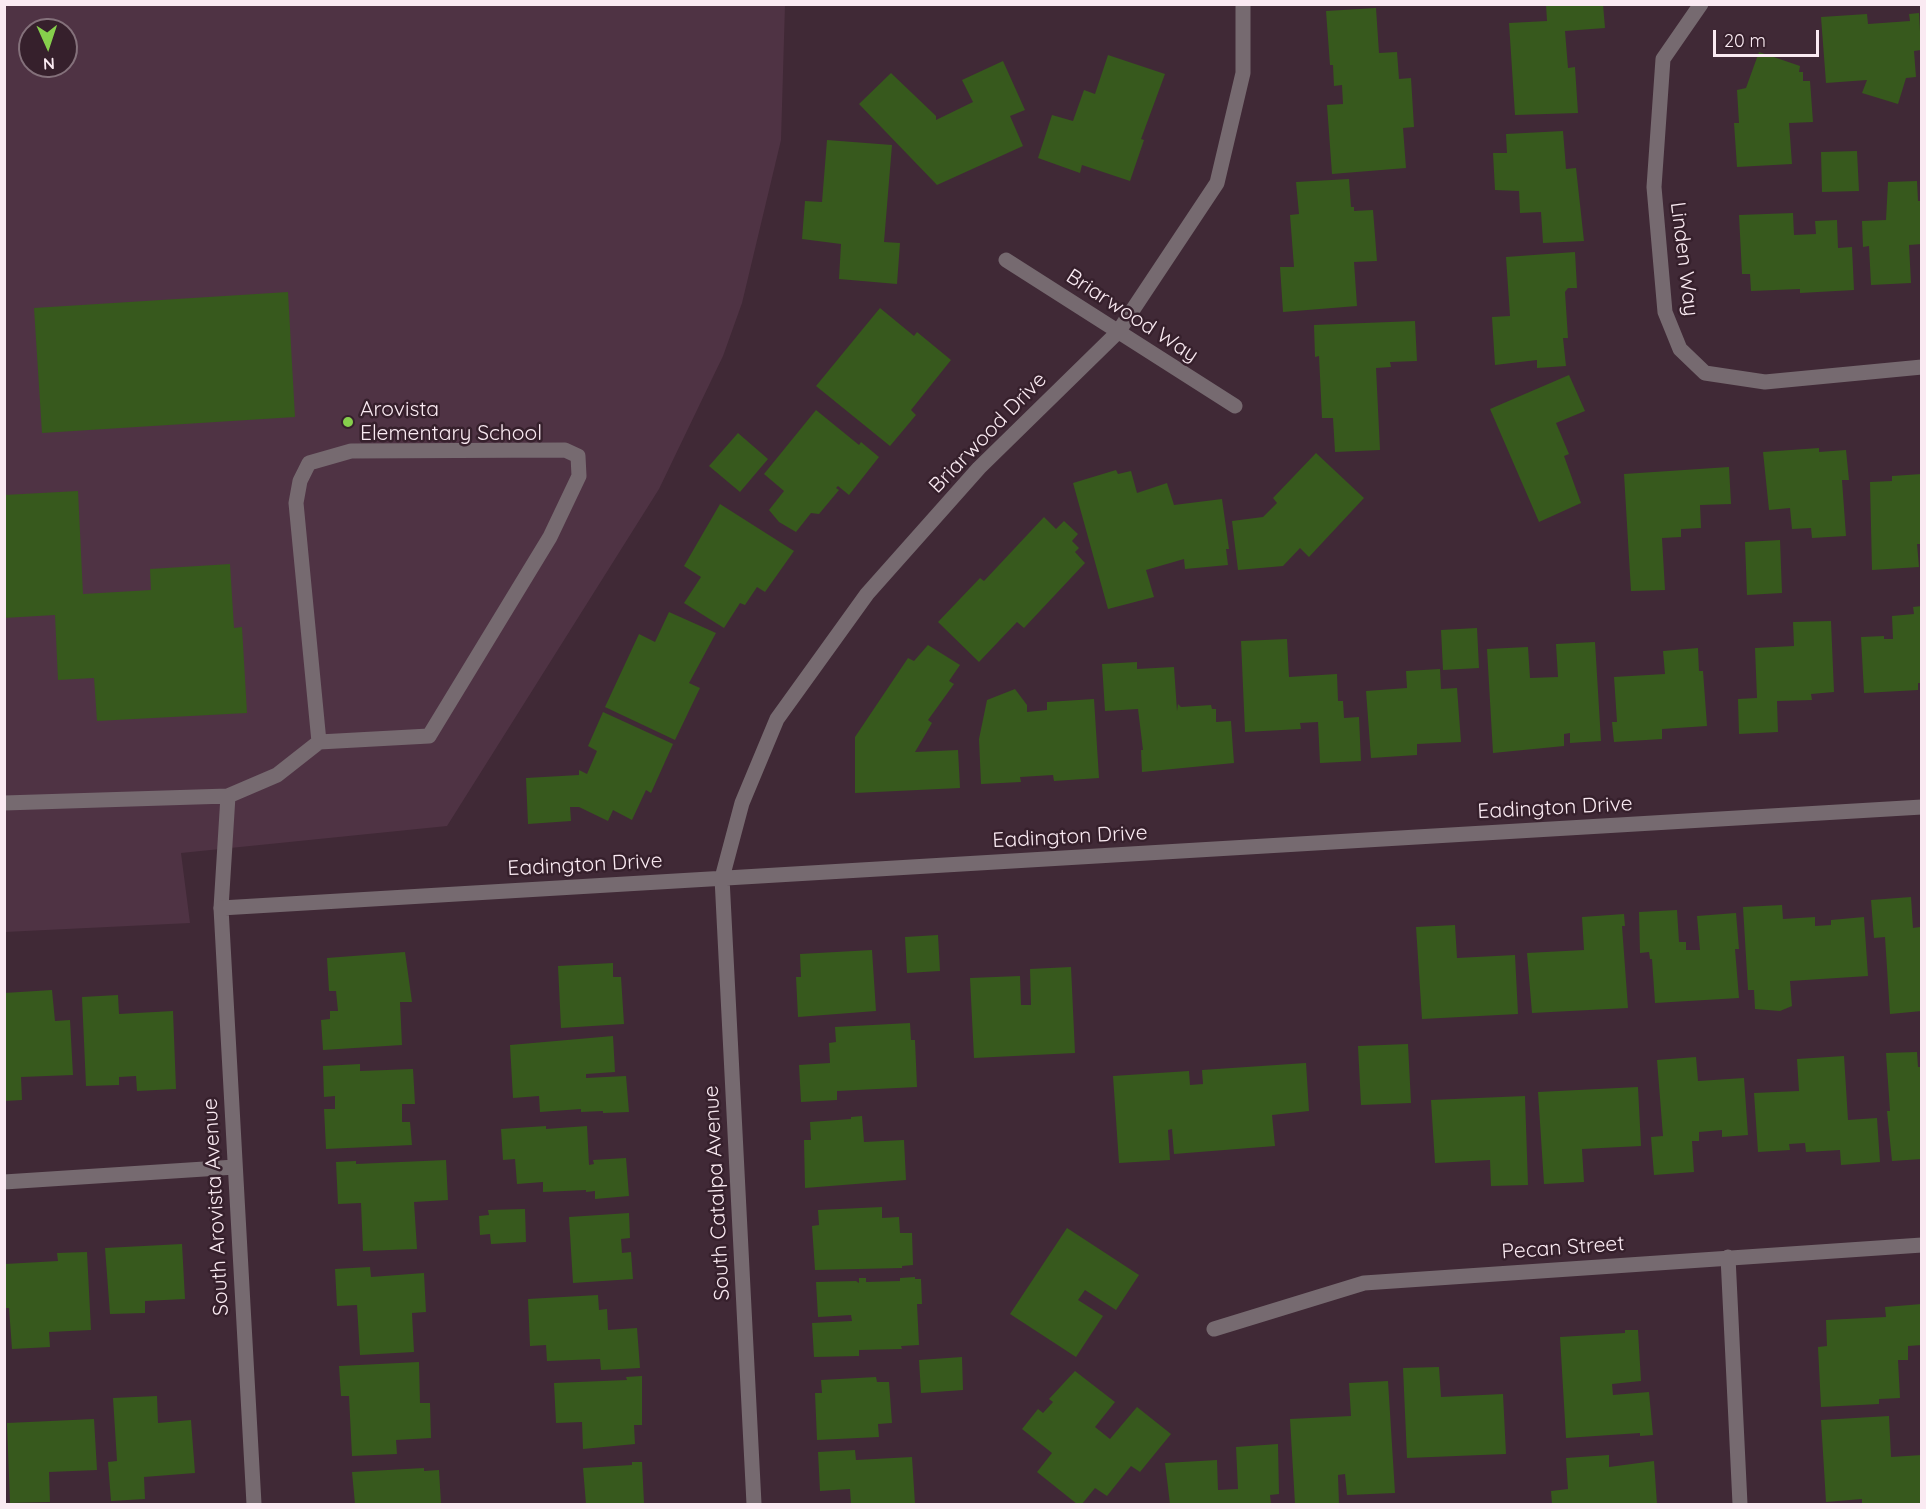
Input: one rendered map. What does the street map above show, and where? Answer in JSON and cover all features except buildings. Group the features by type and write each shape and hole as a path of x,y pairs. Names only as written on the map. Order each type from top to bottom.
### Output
{"street":[{"name":"Briarwood Drive","path":"722,878 742,803 777,719 867,594 979,468 1118,332 1217,183 1243,74 1243,4"},
{"name":"Linden Way","path":"1701,4 1663,59 1654,187 1665,312 1680,349 1705,373 1765,382 1922,367"},
{"name":"Briarwood Way","path":"1006,260 1235,406"},
{"path":"4,803 228,796 277,775 319,742 429,736 550,537 579,476 578,456 565,450 351,452 309,463 300,481 296,503 319,742"},
{"name":"South Arovista Avenue","path":"228,796 221,908 254,1504"},
{"name":"Eadington Drive","path":"221,908 1922,807"},
{"name":"South Catalpa Avenue","path":"722,878 754,1504"},
{"path":"4,1182 235,1167"},
{"name":"Pecan Street","path":"1214,1329 1364,1283 1922,1245"},
{"path":"1728,1257 1740,1504"}],"shaded area":[{"name":"Arovista Elementary School","path":"4,5 785,5 781,140 742,303 723,356 659,489 447,826 181,853 190,923 5,932"}],"place":[{"name":"Arovista Elementary School","path":"348,422"}]}
